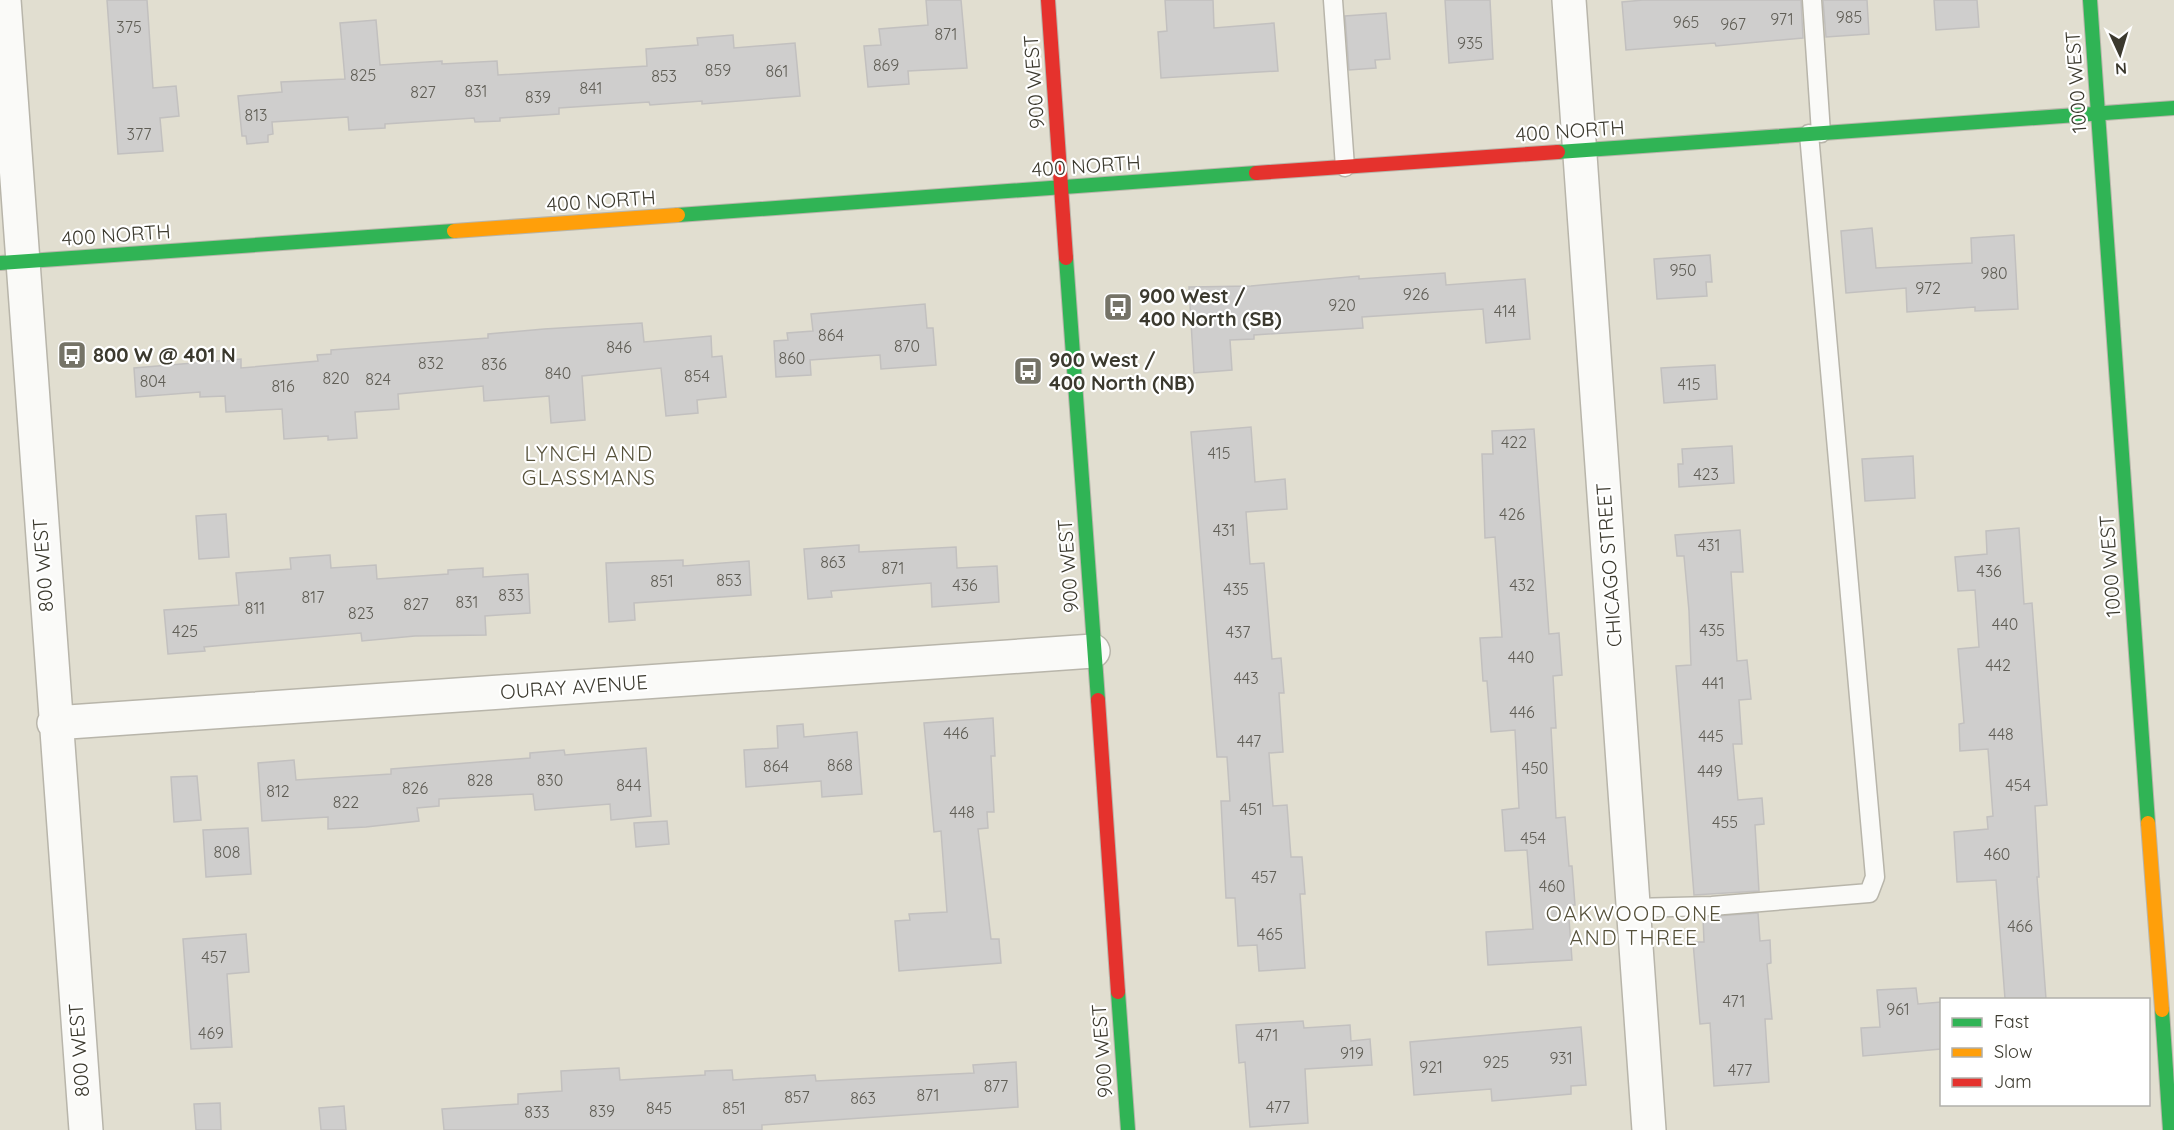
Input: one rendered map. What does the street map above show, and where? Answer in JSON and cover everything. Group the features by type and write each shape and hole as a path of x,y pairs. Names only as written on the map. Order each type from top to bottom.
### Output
{"street":[{"name":"800 WEST","path":"3,0 11,262 54,723 86,1130"},
{"name":"900 WEST","path":"1048,0 1128,1130"},
{"name":"CHICAGO STREET","path":"1569,0 1649,1130"},
{"name":"1000 WEST","path":"2090,0 2170,1130"},
{"name":"400 NORTH","path":"11,262 2174,108"},
{"name":"OURAY AVENUE","path":"54,723 1093,651"}],"lane":[{"path":"1333,0 1345,167"},
{"path":"1633,908 1712,906 1869,893 1875,877 1815,133 1812,0"}],"building":[{"path":"107,0 147,0 153,88 176,86 179,116 160,118 163,151 118,154"},
{"path":"926,0 961,0 967,68 908,71 909,84 868,87 864,46 881,45 879,29 928,25"},
{"path":"1165,0 1213,0 1214,28 1274,23 1278,71 1161,78 1158,32 1167,31"},
{"path":"1445,0 1490,0 1493,59 1449,63"},
{"path":"1801,0 1803,38 1716,46 1715,43 1626,50 1622,2"},
{"path":"1823,0 1867,0 1869,34 1826,37"},
{"path":"1934,0 1977,0 1979,27 1936,30"},
{"path":"1386,13 1390,59 1375,60 1376,68 1349,70 1345,16"},
{"path":"376,20 380,65 442,61 442,64 497,61 498,75 647,66 646,49 698,45 697,38 733,35 734,48 795,43 800,96 702,104 702,101 650,105 649,102 559,108 559,114 500,118 500,121 475,122 474,118 385,124 385,128 349,130 348,117 272,122 273,134 268,135 268,142 247,144 246,136 242,136 238,96 282,92 281,82 345,79 340,23"},
{"path":"1872,228 1876,268 1972,263 1971,238 2014,235 2018,309 1975,311 1975,307 1907,312 1906,288 1846,293 1841,231"},
{"path":"1710,255 1712,282 1706,282 1707,296 1657,299 1654,259"},
{"path":"1445,273 1446,285 1525,279 1530,339 1486,343 1483,309 1362,317 1363,328 1254,335 1254,339 1230,340 1232,370 1194,373 1189,287 1251,286 1359,276 1359,279"},
{"path":"925,304 927,328 933,328 936,365 881,369 880,355 810,360 811,375 776,377 774,341 788,340 787,333 813,331 811,314"},
{"path":"642,323 644,342 711,336 712,357 722,356 726,397 697,400 698,413 666,416 661,368 582,376 585,420 551,423 549,396 484,401 483,386 398,394 399,409 355,412 357,438 328,440 328,436 284,439 282,409 226,412 225,396 200,397 200,392 136,397 134,368 241,359 241,368 318,361 317,355 331,354 331,350 488,338 488,334 544,329"},
{"path":"1715,365 1717,399 1664,403 1661,368"},
{"path":"1251,427 1255,482 1285,479 1287,509 1246,512 1250,564 1264,563 1272,659 1281,658 1284,693 1279,693 1283,752 1269,753 1273,806 1287,805 1291,857 1302,857 1305,894 1300,894 1305,968 1259,971 1257,945 1238,946 1235,898 1226,898 1221,801 1230,801 1227,757 1217,757 1191,432"},
{"path":"1534,429 1549,634 1559,633 1562,675 1553,676 1556,728 1551,728 1556,818 1565,817 1569,866 1572,866 1575,905 1568,905 1572,960 1488,965 1486,932 1533,929 1527,850 1505,851 1502,810 1519,808 1515,730 1491,732 1487,681 1483,681 1480,638 1502,637 1495,537 1485,538 1482,454 1493,454 1492,431"},
{"path":"1732,446 1734,483 1679,487 1678,464 1683,464 1682,449"},
{"path":"1913,456 1915,498 1865,501 1862,459"},
{"path":"226,514 229,557 199,559 196,516"},
{"path":"2019,528 2024,604 2032,603 2047,805 2035,806 2039,877 2037,877 2046,998 2005,998 1996,880 1957,882 1954,832 1988,829 1987,817 1993,816 1988,749 1960,751 1959,724 1964,723 1958,649 1979,647 1975,590 1958,591 1955,557 1987,554 1986,531"},
{"path":"1740,530 1743,572 1731,572 1737,661 1747,660 1751,699 1739,700 1742,744 1733,744 1738,800 1762,798 1764,824 1755,825 1759,891 1694,895 1676,666 1691,665 1689,611 1684,556 1677,556 1675,535"},
{"path":"859,545 859,552 956,547 957,568 997,566 999,602 932,607 931,583 831,591 832,597 808,599 804,549"},
{"path":"330,555 331,568 376,565 377,579 448,574 448,570 483,568 483,577 528,574 530,613 485,616 486,635 415,636 362,641 361,633 204,647 205,651 168,654 164,610 239,605 236,573 291,569 290,558"},
{"path":"683,560 683,566 749,561 751,595 634,603 635,620 609,622 606,563"},
{"path":"993,718 995,756 991,756 994,812 987,812 988,828 978,829 991,939 999,939 1001,963 899,971 895,921 910,920 909,914 947,912 941,831 934,832 924,723"},
{"path":"803,724 804,737 857,732 862,794 822,797 821,781 746,787 744,750 778,748 777,726"},
{"path":"646,748 651,816 611,820 610,804 535,810 533,794 439,799 439,806 417,808 419,821 366,827 328,829 328,817 262,821 258,763 294,760 296,780 391,774 391,769 530,758 530,753 564,750 565,755"},
{"path":"197,776 201,820 174,822 171,777"},
{"path":"667,821 669,844 636,847 634,823"},
{"path":"248,828 251,874 206,877 203,830"},
{"path":"1758,913 1760,941 1770,940 1771,963 1767,964 1772,1019 1765,1019 1769,1082 1714,1086 1710,1023 1700,1024 1693,942 1704,942 1703,917"},
{"path":"246,934 249,972 227,974 232,1047 191,1049 183,939"},
{"path":"1916,988 1918,1004 1940,1002 1940,1049 1863,1056 1861,1028 1880,1027 1877,990"},
{"path":"1303,1021 1304,1028 1350,1025 1351,1041 1370,1039 1372,1065 1305,1069 1308,1123 1250,1127 1245,1062 1239,1063 1236,1025"},
{"path":"1581,1027 1586,1085 1571,1086 1571,1094 1492,1101 1491,1089 1414,1095 1410,1042"},
{"path":"1016,1062 1018,1107 762,1125 762,1130 444,1130 442,1109 518,1104 518,1094 562,1091 561,1071 619,1068 620,1080 705,1075 705,1071 732,1070 733,1080 815,1075 816,1081 974,1073 973,1065"},
{"path":"220,1103 221,1130 196,1130 194,1104"},
{"path":"344,1106 346,1130 321,1130 319,1108"}],"traffic: fast":[{"path":"2090,0 2148,823"},
{"path":"1558,152 2174,108"},
{"path":"678,215 1256,173"},
{"path":"0,263 454,231"},
{"path":"1066,258 1098,700"},
{"path":"1118,992 1128,1130"},
{"path":"2162,1010 2170,1130"}],"traffic: slow":[{"path":"454,231 678,215"},
{"path":"2148,823 2162,1010"}],"traffic: jam":[{"path":"1048,0 1066,258"},
{"path":"1256,173 1558,152"},
{"path":"1098,700 1118,992"}],"place":[{"name":"900 West / 400 North (SB)","path":"1118,307"},
{"name":"800 W @ 401 N","path":"72,355"},
{"name":"900 West / 400 North (NB)","path":"1028,371"}],"district":[{"name":"LYNCH AND GLASSMANS","path":"589,466"},
{"name":"OAKWOOD ONE AND THREE","path":"1634,926"}]}
